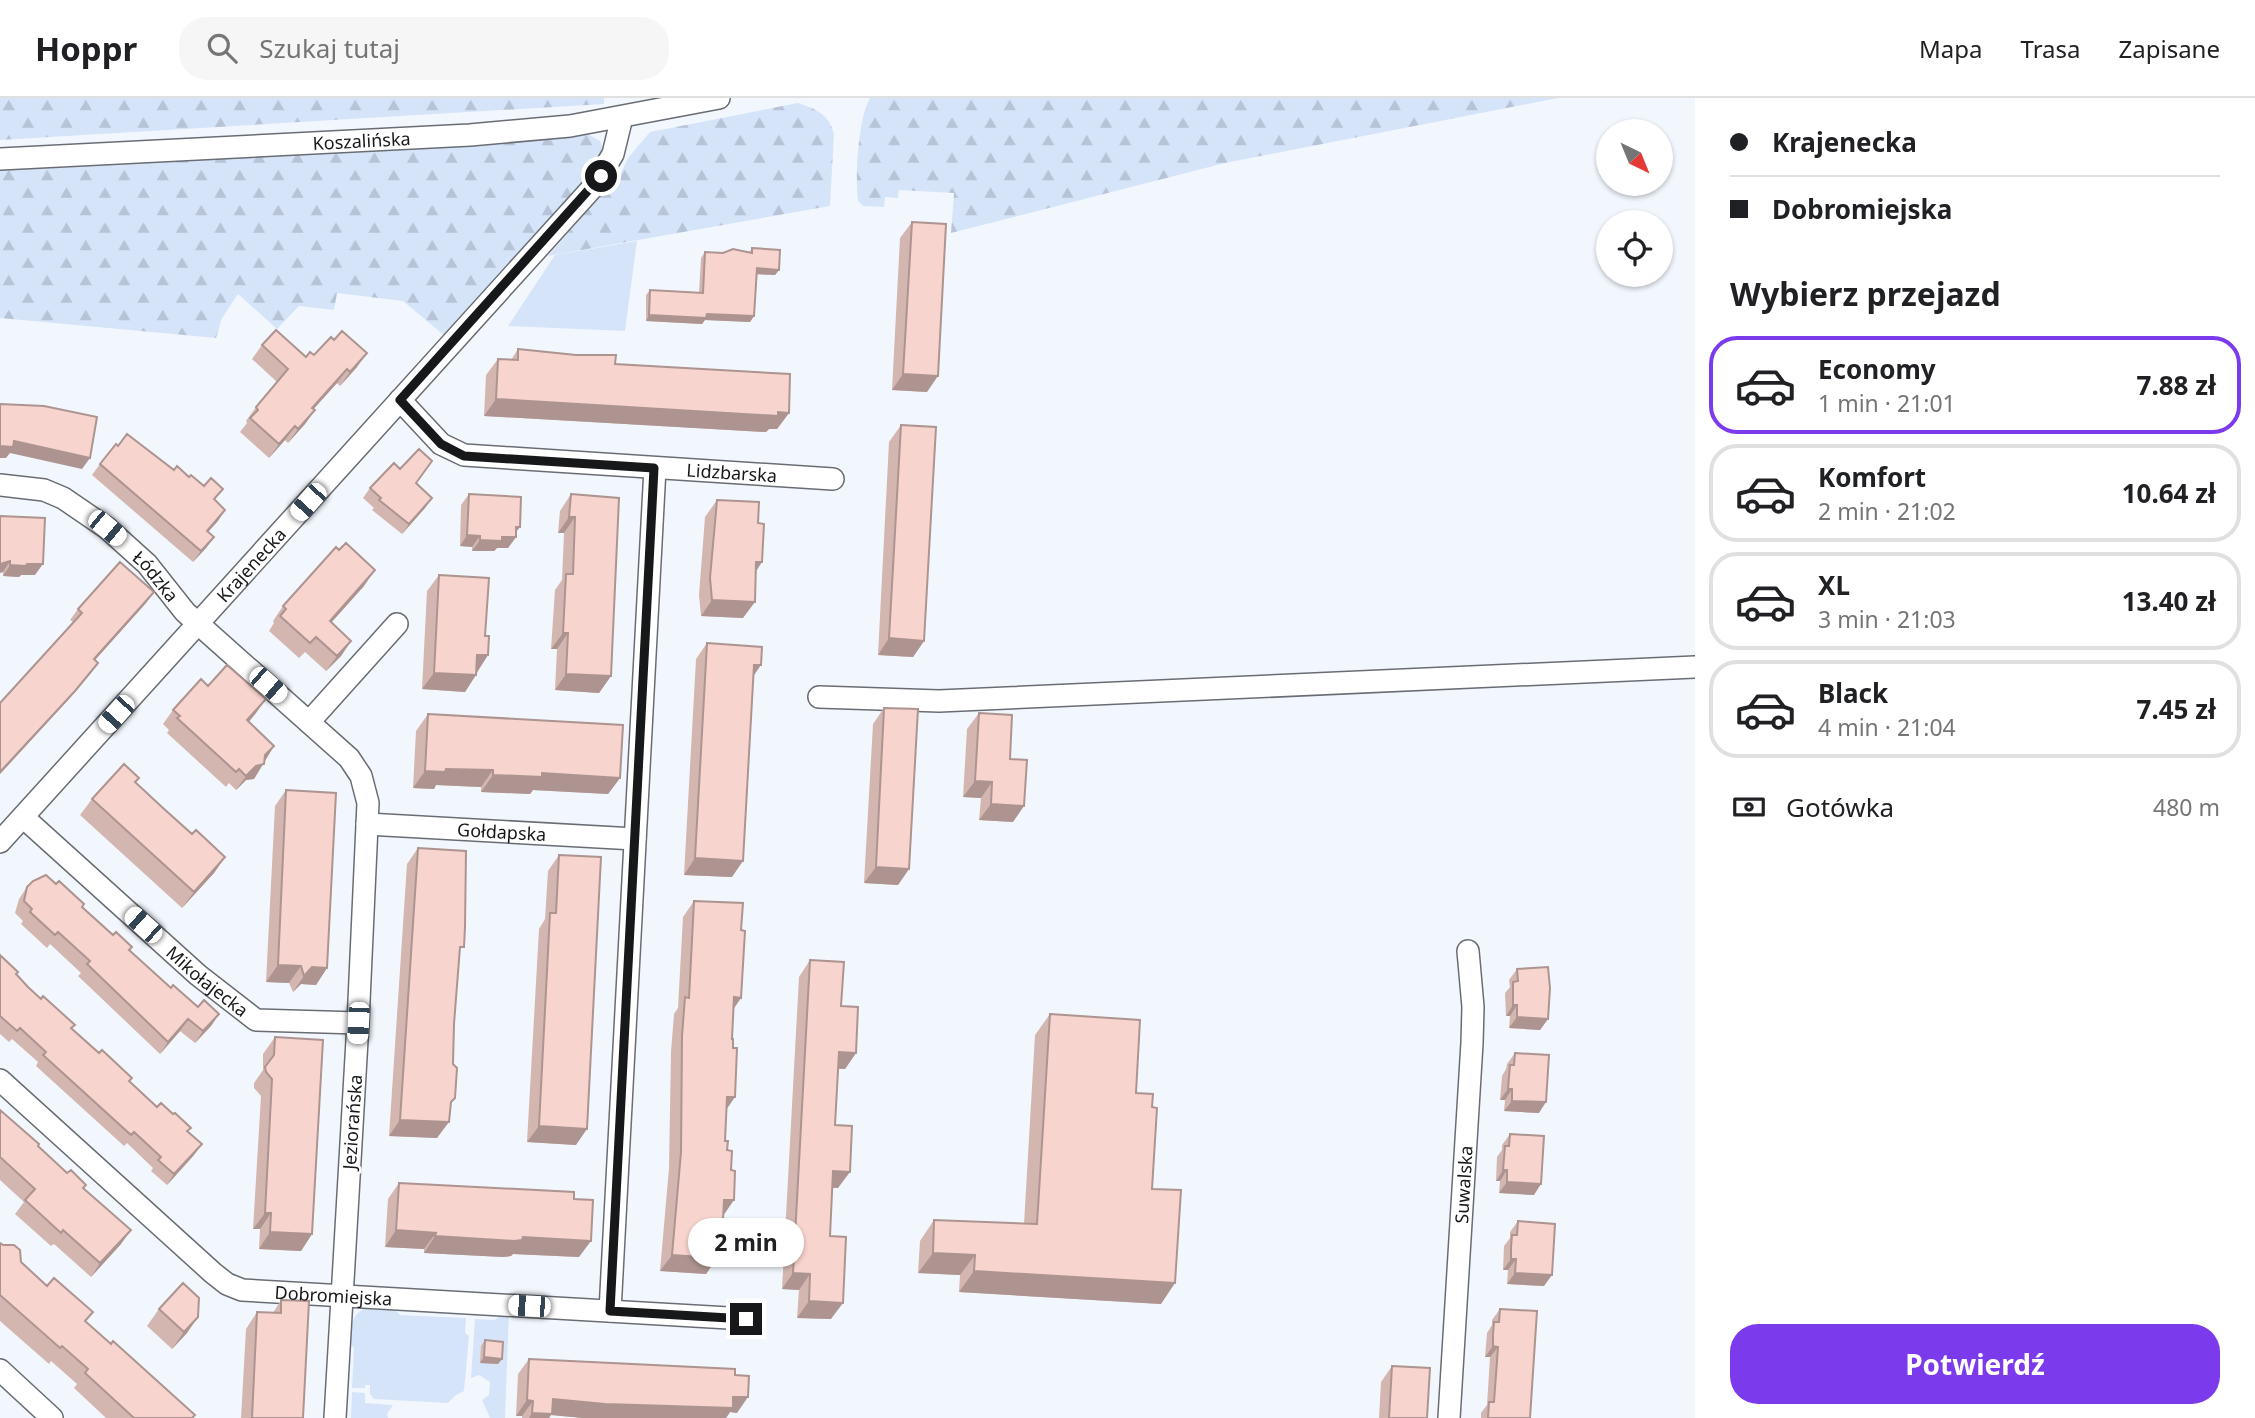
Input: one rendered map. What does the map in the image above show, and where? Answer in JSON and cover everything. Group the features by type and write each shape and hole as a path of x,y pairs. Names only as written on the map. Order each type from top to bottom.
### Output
{"street":[{"name":"Koszalińska","path":"0,159 470,135 570,126 719,98"},
{"name":"Krajenecka","path":"0,842 601,176 613,154 622,117"},
{"name":"Lidzbarska","path":"400,400 441,444 464,456 833,479"},
{"path":"610,1311 654,468"},
{"name":"Łódzka","path":"0,485 44,490 85,512 147,564 197,624"},
{"name":"Jeziorańska","path":"197,624 356,766 367,794 358,1023 335,1418"},
{"path":"309,722 397,624"},
{"path":"819,697 939,701 1695,667"},
{"name":"Mikołajecka","path":"23,817 198,975 256,1020 358,1023"},
{"name":"Gołdapska","path":"367,824 635,839"},
{"name":"Suwalska","path":"1449,1418 1472,1043 1473,1007 1468,951"},
{"name":"Dobromiejska","path":"0,1080 227,1284 242,1290 746,1319"},
{"path":"0,1370 52,1418"}],"green space":[{"path":"0,98 604,98 604,104 0,140"},
{"path":"870,98 1558,98 1225,163 951,233 954,193 899,190 898,198 885,197 884,207 863,206 858,201 858,148"},
{"path":"798,103 821,113 832,127 834,134 830,206 548,256 622,171 628,158 650,132"},
{"path":"586,133 600,141 605,152 601,161 446,337 403,301 337,293 334,310 299,306 277,329 238,294 222,318 216,338 0,318 0,169"},
{"path":"637,241 625,331 508,326 555,255"},
{"path":"364,1309 396,1311 400,1315 466,1318 465,1333 469,1336 464,1391 448,1403 374,1399 370,1394 370,1385 365,1385 365,1388 352,1388 352,1324 356,1315"},
{"path":"503,1313 509,1313 505,1418 490,1418 482,1400 489,1395 490,1382 479,1375 471,1378 475,1319 495,1320"},
{"path":"352,1392 365,1393 365,1403 393,1405 387,1414 388,1418 351,1418"}],"building":[{"path":"912,222 946,224 938,376 903,374"},
{"path":"752,248 780,250 779,270 757,268 754,316 707,314 706,318 649,315 650,290 703,293 705,252 723,253 733,249 752,253"},
{"path":"276,330 306,357 310,352 314,355 331,337 334,340 342,331 367,353 350,372 347,369 312,408 315,410 298,429 295,426 279,444 250,418 288,369 262,345"},
{"path":"518,349 576,355 616,355 615,364 790,374 789,413 778,412 778,416 496,399 498,359 518,360"},
{"path":"0,404 44,406 97,417 90,458 14,441 13,447 0,446"},
{"path":"901,425 936,427 924,641 889,638"},
{"path":"127,434 174,470 177,466 204,486 211,478 223,489 214,499 225,510 207,531 214,537 201,551 100,464"},
{"path":"419,449 432,461 416,483 432,498 409,524 379,500 381,498 370,488 394,463 400,469"},
{"path":"469,494 521,497 520,527 516,527 516,537 502,537 502,541 480,540 480,536 467,535"},
{"path":"571,494 619,498 611,676 566,674 568,633 563,633 566,574 573,574 575,517 569,517"},
{"path":"717,500 759,502 758,523 764,524 762,562 756,562 755,602 712,600 710,578"},
{"path":"0,516 45,518 43,564 10,565 10,561 0,564"},
{"path":"346,543 375,570 330,621 351,641 337,656 316,637 310,643 280,616 286,609 283,606 336,547 339,550"},
{"path":"120,562 154,592 94,659 98,663 75,691 0,772 0,703 82,613 78,609"},
{"path":"439,575 489,578 485,636 489,636 488,655 477,655 476,675 434,673"},
{"path":"707,643 762,647 761,665 754,665 743,861 695,858"},
{"path":"227,665 266,699 247,720 274,746 265,755 264,764 256,766 246,776 239,769 236,772 177,718 180,716 173,710 201,679 208,686"},
{"path":"884,708 918,709 909,869 876,867"},
{"path":"979,713 1012,715 1010,759 1027,760 1024,806 991,804 992,782 975,781"},
{"path":"428,714 623,725 620,778 542,773 542,777 493,775 493,770 425,771"},
{"path":"124,764 139,778 135,782 163,808 192,834 196,830 225,857 194,892 92,799"},
{"path":"286,790 336,793 327,968 312,967 304,976 301,966 278,965"},
{"path":"418,848 466,851 464,947 460,947 454,1024 453,1064 457,1068 455,1098 451,1102 449,1122 400,1120"},
{"path":"559,855 601,857 587,1129 539,1126 550,913 556,913"},
{"path":"46,875 56,884 59,881 84,904 82,907 113,935 116,932 132,947 129,950 171,988 173,985 198,1007 204,1000 219,1014 203,1031 188,1019 168,1042 87,964 90,961 58,932 55,935 30,912 32,909 24,901 27,887"},
{"path":"694,901 743,903 741,930 745,931 741,998 734,997 732,1039 733,1048 737,1048 735,1097 727,1097 725,1141 728,1141 727,1150 732,1151 731,1170 735,1171 734,1200 724,1200 717,1258 672,1255 681,1152 682,1036 685,997 689,998"},
{"path":"0,955 18,972 16,974 28,987 41,999 43,996 75,1025 71,1028 99,1053 102,1050 132,1078 129,1081 157,1107 161,1103 191,1128 187,1131 202,1144 174,1174 158,1160 161,1157 134,1132 131,1135 43,1055 46,1052 20,1028 17,1031 0,1016"},
{"path":"810,960 844,962 841,1006 858,1007 856,1053 839,1052 835,1125 852,1126 850,1172 833,1171 830,1236 846,1237 843,1303 809,1301 810,1274 793,1273"},
{"path":"1548,967 1548,1019 1517,1017 1517,1005 1513,1005 1513,982 1518,981 1517,969"},
{"path":"1050,1014 1140,1020 1136,1093 1153,1094 1152,1107 1157,1108 1152,1189 1181,1190 1175,1283 974,1271 975,1255 933,1253 934,1220 1037,1224"},
{"path":"275,1037 323,1040 312,1234 270,1232 271,1213 265,1213 272,1079 265,1067 274,1055"},
{"path":"1515,1053 1549,1055 1546,1102 1512,1101 1512,1089 1508,1089 1510,1065 1514,1065"},
{"path":"0,1110 67,1173 71,1170 86,1185 83,1188 131,1230 100,1263 63,1230 61,1233 25,1200 35,1189 0,1157"},
{"path":"1510,1134 1544,1136 1541,1184 1507,1182 1507,1170 1503,1170 1505,1146 1509,1146"},
{"path":"399,1183 574,1192 574,1199 593,1200 591,1241 523,1237 522,1240 514,1241 435,1236 436,1233 396,1230"},
{"path":"1518,1221 1555,1224 1552,1275 1515,1273 1516,1259 1511,1259 1511,1247 1512,1235 1517,1235"},
{"path":"0,1243 14,1245 20,1250 21,1262 47,1286 54,1278 93,1312 85,1321 111,1344 113,1341 195,1415 192,1418 134,1418 85,1373 88,1369 0,1295"},
{"path":"183,1283 199,1298 198,1317 184,1332 159,1309"},
{"path":"281,1300 309,1301 303,1418 252,1418 257,1312 281,1313"},
{"path":"1500,1309 1537,1311 1530,1418 1488,1418 1489,1402 1494,1402 1498,1347 1493,1346 1494,1322 1499,1322"},
{"path":"485,1340 503,1342 502,1359 484,1357"},
{"path":"529,1359 735,1369 735,1375 749,1376 748,1397 733,1397 733,1408 605,1404 553,1399 552,1414 532,1413 533,1401 527,1400"},
{"path":"1392,1366 1430,1368 1427,1418 1389,1418"}],"route":[{"path":"601,176 400,400 441,444 464,456 654,468 610,1311 746,1319"}]}
